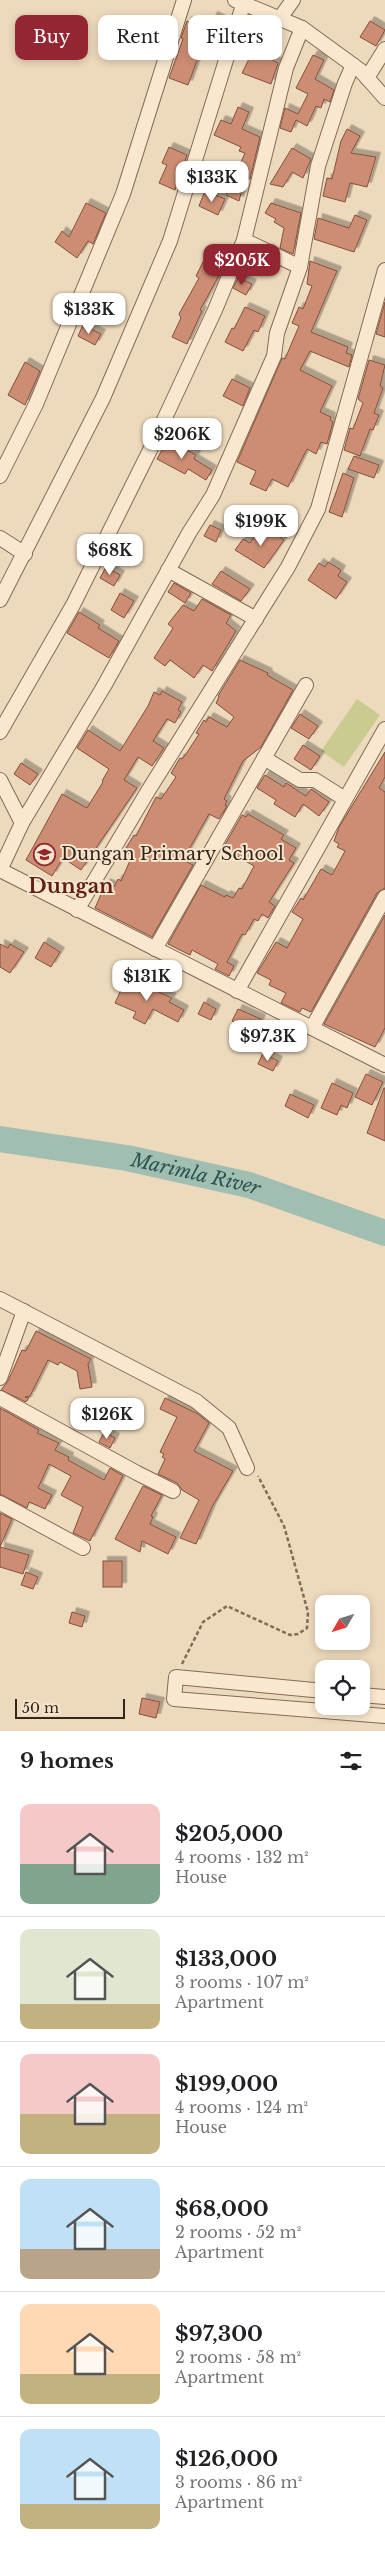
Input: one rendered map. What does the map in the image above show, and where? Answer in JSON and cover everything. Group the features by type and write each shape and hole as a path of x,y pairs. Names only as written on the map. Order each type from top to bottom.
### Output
{"street":[{"path":"0,476 36,404 123,194 184,0"},
{"path":"282,15 293,0"},
{"path":"0,600 103,398 170,242 239,3 272,15"},
{"path":"282,19 302,28 353,65 368,78 385,98"},
{"path":"0,732 72,605 146,459 215,310 244,240 286,68 302,28"},
{"path":"368,78 385,49"},
{"path":"353,65 345,83 318,166 300,267 277,333 274,356 213,495 168,570 104,686 22,823 0,870 385,1065"},
{"path":"244,240 300,267"},
{"path":"77,910 148,791 288,567 318,509 385,270"},
{"path":"0,538 24,554"},
{"path":"168,570 256,619"},
{"path":"155,949 306,685"},
{"path":"237,991 385,728"},
{"path":"264,758 300,780 316,780 345,799"},
{"path":"0,780 22,823"},
{"path":"312,1028 385,897"},
{"path":"0,1299 196,1401 229,1428 247,1468"},
{"path":"0,1378 24,1312"},
{"path":"0,1398 137,1473 173,1490"},
{"path":"0,1503 83,1548"},
{"path":"315,1690 176,1677 174,1698 385,1716"},
{"path":"370,1696 385,1697"}],"path":[{"path":"176,1677 203,1622 227,1606 290,1635 298,1634 307,1628 308,1612 284,1526 278,1511 271,1504 264,1484 258,1475 247,1468"}],"green space":[{"path":"357,699 380,715 344,767 321,751"}],"building":[{"path":"187,21 188,60 197,60 188,85 169,78 175,60 178,60 178,53 183,39 181,38"},
{"path":"370,21 385,30 376,46 360,37"},
{"path":"313,55 324,60 315,79 334,90 330,102 324,99 321,108 316,106 307,126 296,120 291,132 280,128 285,108 298,114 308,94 296,88"},
{"path":"248,60 272,60 278,63 271,84 242,73"},
{"path":"238,107 249,112 242,129 260,137 250,179 245,178 239,201 226,195 245,153 239,151 241,147 214,135 221,120 231,124"},
{"path":"347,129 360,136 351,153 376,157 367,187 350,183 345,202 323,196 327,178 332,179 341,141"},
{"path":"169,147 187,155 175,190 159,183 167,165 162,163"},
{"path":"292,148 311,159 303,178 292,172 283,187 270,184"},
{"path":"205,191 225,199 218,215 199,206"},
{"path":"86,203 106,213 93,244 88,241 77,258 55,242 62,231 69,237"},
{"path":"271,203 301,213 293,254 280,248 284,228 274,222 276,219 265,213"},
{"path":"355,215 367,220 354,252 314,239 318,218 349,228"},
{"path":"204,260 222,270 200,310 202,311 187,344 172,337 181,318 179,314 199,278 196,276"},
{"path":"310,261 337,271 311,332 348,347 346,353 352,355 349,367 310,351 300,370 332,386 320,412 331,417 330,420 333,422 327,444 321,442 316,454 307,449 288,487 272,479 266,491 250,484 256,471 237,462 282,358 285,359 299,326 292,323 299,307 303,309 312,286 307,284"},
{"path":"238,278 252,284 246,295 233,288"},
{"path":"385,302 385,337 376,334"},
{"path":"245,307 265,316 258,332 254,330 243,351 225,342"},
{"path":"83,325 101,334 95,345 78,336"},
{"path":"369,360 385,365 380,386 383,388 374,413 379,415 373,430 370,429 360,456 344,450 350,428 353,429 363,403 358,399"},
{"path":"25,362 40,371 25,405 8,395"},
{"path":"232,379 250,388 243,406 223,396"},
{"path":"168,439 196,455 194,459 212,470 206,480 188,469 185,474 157,459"},
{"path":"354,456 379,465 374,478 348,469"},
{"path":"343,473 354,478 342,517 329,512"},
{"path":"210,525 221,530 216,542 204,536"},
{"path":"262,525 284,540 264,568 235,550 243,539 250,543"},
{"path":"328,562 341,570 338,576 347,582 336,599 308,580 319,563 325,567"},
{"path":"106,567 120,575 114,586 100,578"},
{"path":"221,571 250,589 241,601 212,584"},
{"path":"174,583 191,593 185,603 168,592"},
{"path":"120,593 134,601 124,618 111,610"},
{"path":"202,599 231,615 226,623 236,631 212,671 203,665 194,678 170,660 165,666 154,658 173,628 168,624 183,605 194,611"},
{"path":"79,612 100,625 98,628 119,641 109,658 67,633"},
{"path":"240,660 268,673 267,675 293,690 261,747 243,761 224,799 227,801 225,805 227,806 219,819 209,814 183,860 193,865 152,937 95,908 106,883 114,887 118,879 121,881 132,856 124,851 134,835 136,836 156,797 161,799 176,777 171,773 199,734 196,733 204,720 206,722 209,717 227,727 234,717 216,703 218,696"},
{"path":"162,691 182,702 178,710 181,712 175,723 167,719 153,741 164,748 152,766 138,757 124,780 137,788 81,870 63,858 52,876 26,860 62,794 87,808 103,782 109,769 77,748 88,730 120,751 148,706 154,692 160,695"},
{"path":"300,714 318,726 309,739 291,728"},
{"path":"303,745 320,756 311,770 294,759"},
{"path":"385,752 385,777 379,788 385,792 385,888 377,893 311,1012 302,1008 300,1012 281,1003 286,993 269,985 271,980 257,973 276,942 287,948 303,919 292,912 301,898 303,900 321,869 332,875 345,851 337,847 339,844 334,841 339,827"},
{"path":"21,763 38,774 30,785 14,774"},
{"path":"265,775 284,787 286,783 306,796 311,789 329,802 319,816 303,804 295,817 274,804 276,800 257,788"},
{"path":"248,814 284,835 281,839 296,848 289,860 294,863 269,902 275,906 268,918 262,914 258,921 254,919 245,935 242,934 227,962 234,966 229,976 215,969 218,964 192,950 190,955 168,944 201,885 225,897 226,895 233,898 239,888 242,889 254,866 223,848 242,815 246,817"},
{"path":"385,915 385,1028 375,1047 324,1024"},
{"path":"44,942 60,952 51,967 35,958"},
{"path":"0,944 8,948 10,944 24,952 10,973 0,967"},
{"path":"130,979 172,998 169,1002 184,1010 178,1022 153,1009 145,1024 133,1018 136,1012 115,1003 121,990 125,991"},
{"path":"204,1002 216,1009 211,1020 198,1014"},
{"path":"238,1009 261,1019 256,1032 232,1021"},
{"path":"263,1053 278,1061 273,1071 258,1064"},
{"path":"366,1074 383,1082 372,1105 355,1097"},
{"path":"332,1083 353,1093 347,1108 341,1105 337,1115 321,1108"},
{"path":"385,1088 385,1141 367,1133"},
{"path":"290,1094 314,1105 308,1118 285,1106"},
{"path":"36,1331 91,1359 88,1364 92,1387 80,1389 77,1371 60,1362 58,1365 48,1360 30,1396 25,1397 29,1398 26,1402 1,1390 8,1381 22,1350 26,1351"},
{"path":"165,1398 198,1414 209,1423 194,1451 233,1471 212,1507 196,1544 180,1538 199,1500 182,1490 177,1483 158,1474 165,1459 162,1457 164,1454 160,1452 177,1417 160,1409"},
{"path":"82,1405 98,1407 95,1424 79,1422"},
{"path":"0,1408 39,1430 37,1433 59,1443 55,1450 69,1457 68,1460 104,1480 110,1468 123,1476 90,1541 73,1533 83,1507 61,1495 71,1476 49,1464 38,1488 52,1495 45,1509 29,1502 27,1508 0,1494"},
{"path":"104,1432 115,1438 110,1448 99,1442"},
{"path":"143,1486 162,1495 151,1516 153,1517 150,1524 176,1537 168,1554 142,1541 140,1552 115,1539"},
{"path":"0,1513 12,1519 0,1547"},
{"path":"0,1547 29,1555 23,1574 0,1567"},
{"path":"103,1561 122,1561 122,1587 103,1587"},
{"path":"26,1572 38,1577 33,1589 21,1585"},
{"path":"72,1612 85,1616 82,1627 69,1623"},
{"path":"142,1698 160,1702 156,1718 139,1714"}],"waterway":[{"name":"Marimla River","path":"0,1139 127,1158 249,1185 385,1233"}],"place":[{"name":"Dungan Primary School","path":"45,854"}],"district":[{"name":"Dungan","path":"71,886"}]}
